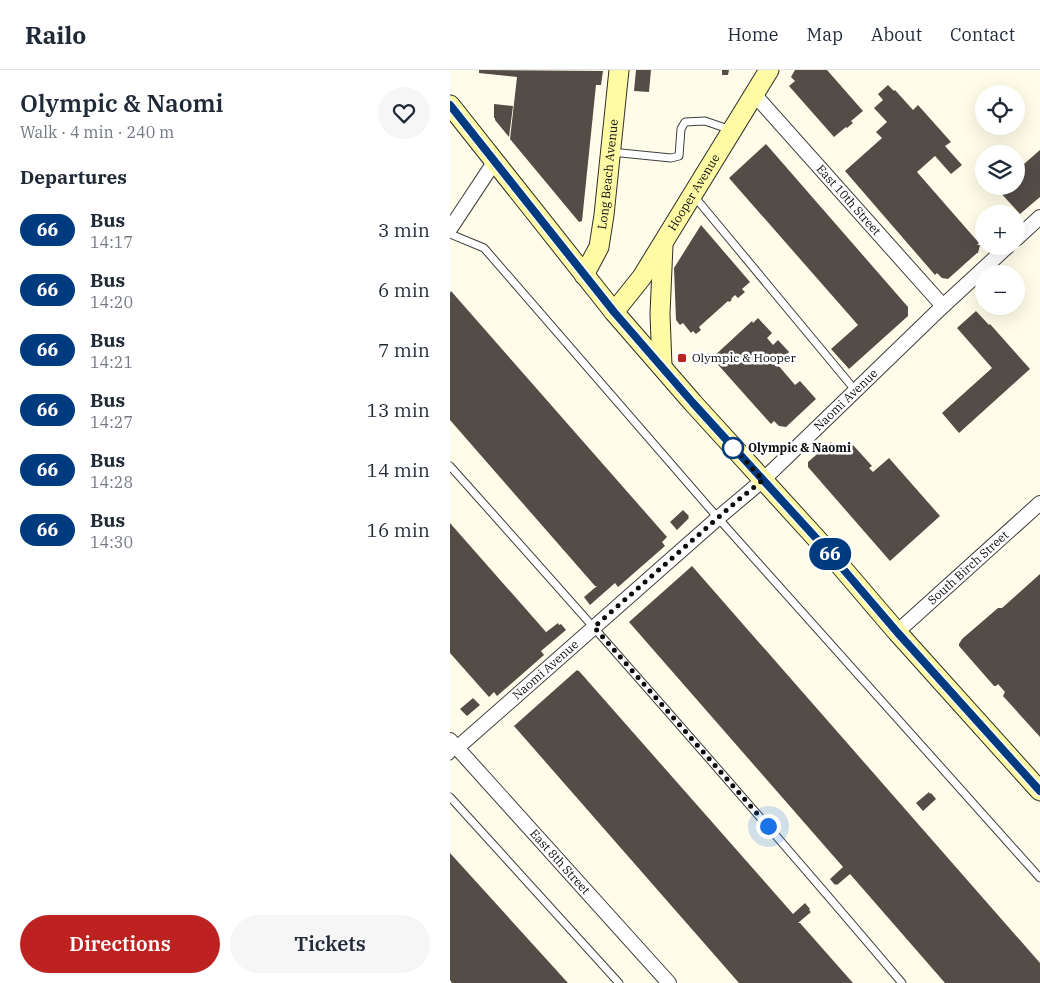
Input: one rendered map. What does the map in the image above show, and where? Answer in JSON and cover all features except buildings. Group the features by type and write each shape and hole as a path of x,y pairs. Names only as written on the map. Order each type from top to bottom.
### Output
{"main road":[{"name":"Long Beach Avenue","path":"584,275 599,246 619,70"},
{"name":"Hooper Avenue","path":"614,312 642,277 769,70"},
{"path":"450,105 614,312 693,403 826,549 897,632 1038,786"},
{"path":"662,366 660,314 664,241"}],"street":[{"name":"East 10th Street","path":"754,94 943,306"},
{"path":"450,230 495,162"},
{"path":"1025,231 1040,217"},
{"name":"Naomi Avenue","path":"452,748 763,480 998,255"},
{"name":"South Birch Street","path":"897,632 1040,503"},
{"name":"East 8th Street","path":"452,748 669,983"}],"lane":[{"path":"610,152 671,158 679,156 681,129 685,122 705,121 732,130"},
{"path":"692,194 855,390"},
{"path":"450,234 484,248 718,518 1040,878"},
{"path":"450,466 818,883 902,983"},
{"path":"450,797 619,983"}],"bus line":[{"name":"66","path":"450,105 614,312 1040,791"}],"place":[{"name":"Olympic & Hooper","path":"682,358"},
{"name":"Olympic & Naomi","path":"733,448"}],"route":[{"path":"733,448 731,445 763,480 594,627 768,826"}]}
